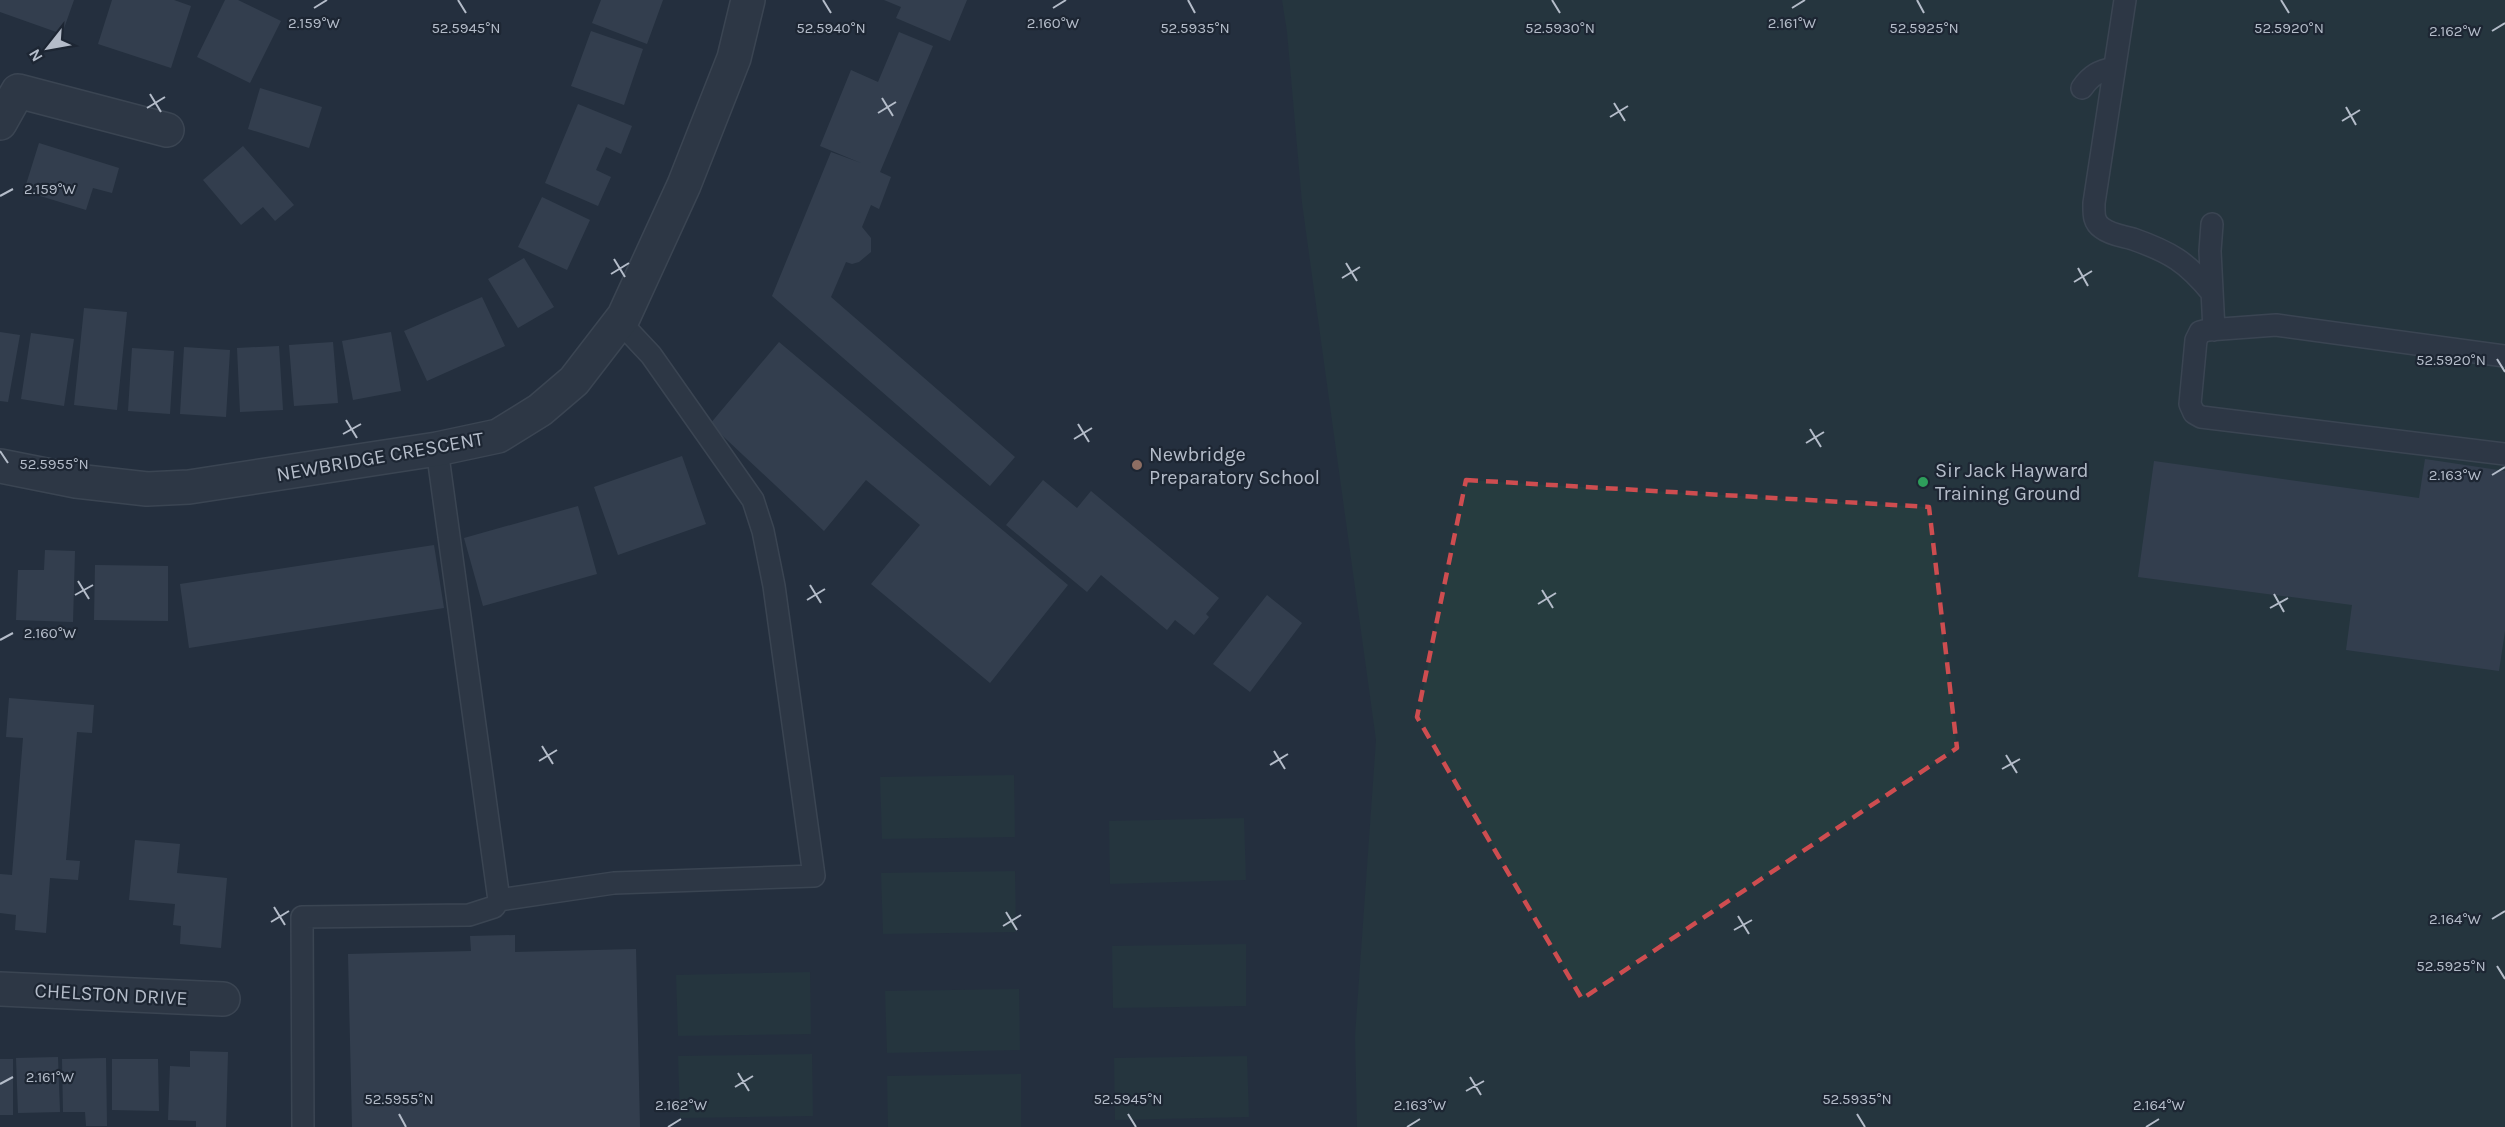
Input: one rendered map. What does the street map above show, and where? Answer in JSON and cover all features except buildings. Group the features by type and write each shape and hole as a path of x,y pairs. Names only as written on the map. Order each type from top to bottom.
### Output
{"street":[{"name":"NEWBRIDGE CRESCENT","path":"2,476 135,488 189,487 437,449 498,436 540,410 574,381 620,322 697,153 734,58 748,0"},
{"path":"0,123 18,91 167,130"},
{"name":"CHELSTON DRIVE","path":"0,990 223,999"}],"lane":[{"path":"2125,0 2094,203 2094,218 2100,227 2110,233 2166,252 2192,269 2212,292"},
{"path":"2082,88 2089,78 2114,68"},
{"path":"2212,224 2210,251 2214,330"},
{"path":"499,900 614,883 814,876 774,586 763,531 753,500 651,355 620,322"},
{"path":"2505,356 2276,325 2200,332 2196,340 2190,404 2194,413 2201,417 2505,454"},
{"path":"303,1127 302,917 470,915 494,907 499,900 437,449"}],"highlighted area":[{"path":"1466,480 1929,507 1957,748 1582,999 1417,717"}],"green space":[{"name":"Sir Jack Hayward Training Ground","path":"1282,0 2505,0 2505,1127 1357,1127 1355,1036 1376,740 1302,203 1287,32"},
{"path":"1014,775 1015,837 882,839 880,777"},
{"path":"1244,818 1246,880 1110,884 1109,821"},
{"path":"1015,871 1016,932 883,934 881,873"},
{"path":"1246,944 1246,1006 1113,1008 1112,946"},
{"path":"810,972 811,1034 678,1036 676,975"},
{"path":"1019,989 1020,1050 887,1053 885,991"},
{"path":"812,1054 813,1116 680,1118 678,1056"},
{"path":"1247,1056 1249,1117 1115,1120 1114,1058"},
{"path":"1021,1074 1021,1127 888,1127 887,1076"}],"place":[{"name":"Newbridge Preparatory School","path":"1137,465"},
{"name":"Sir Jack Hayward Training Ground","path":"1923,482"}]}
